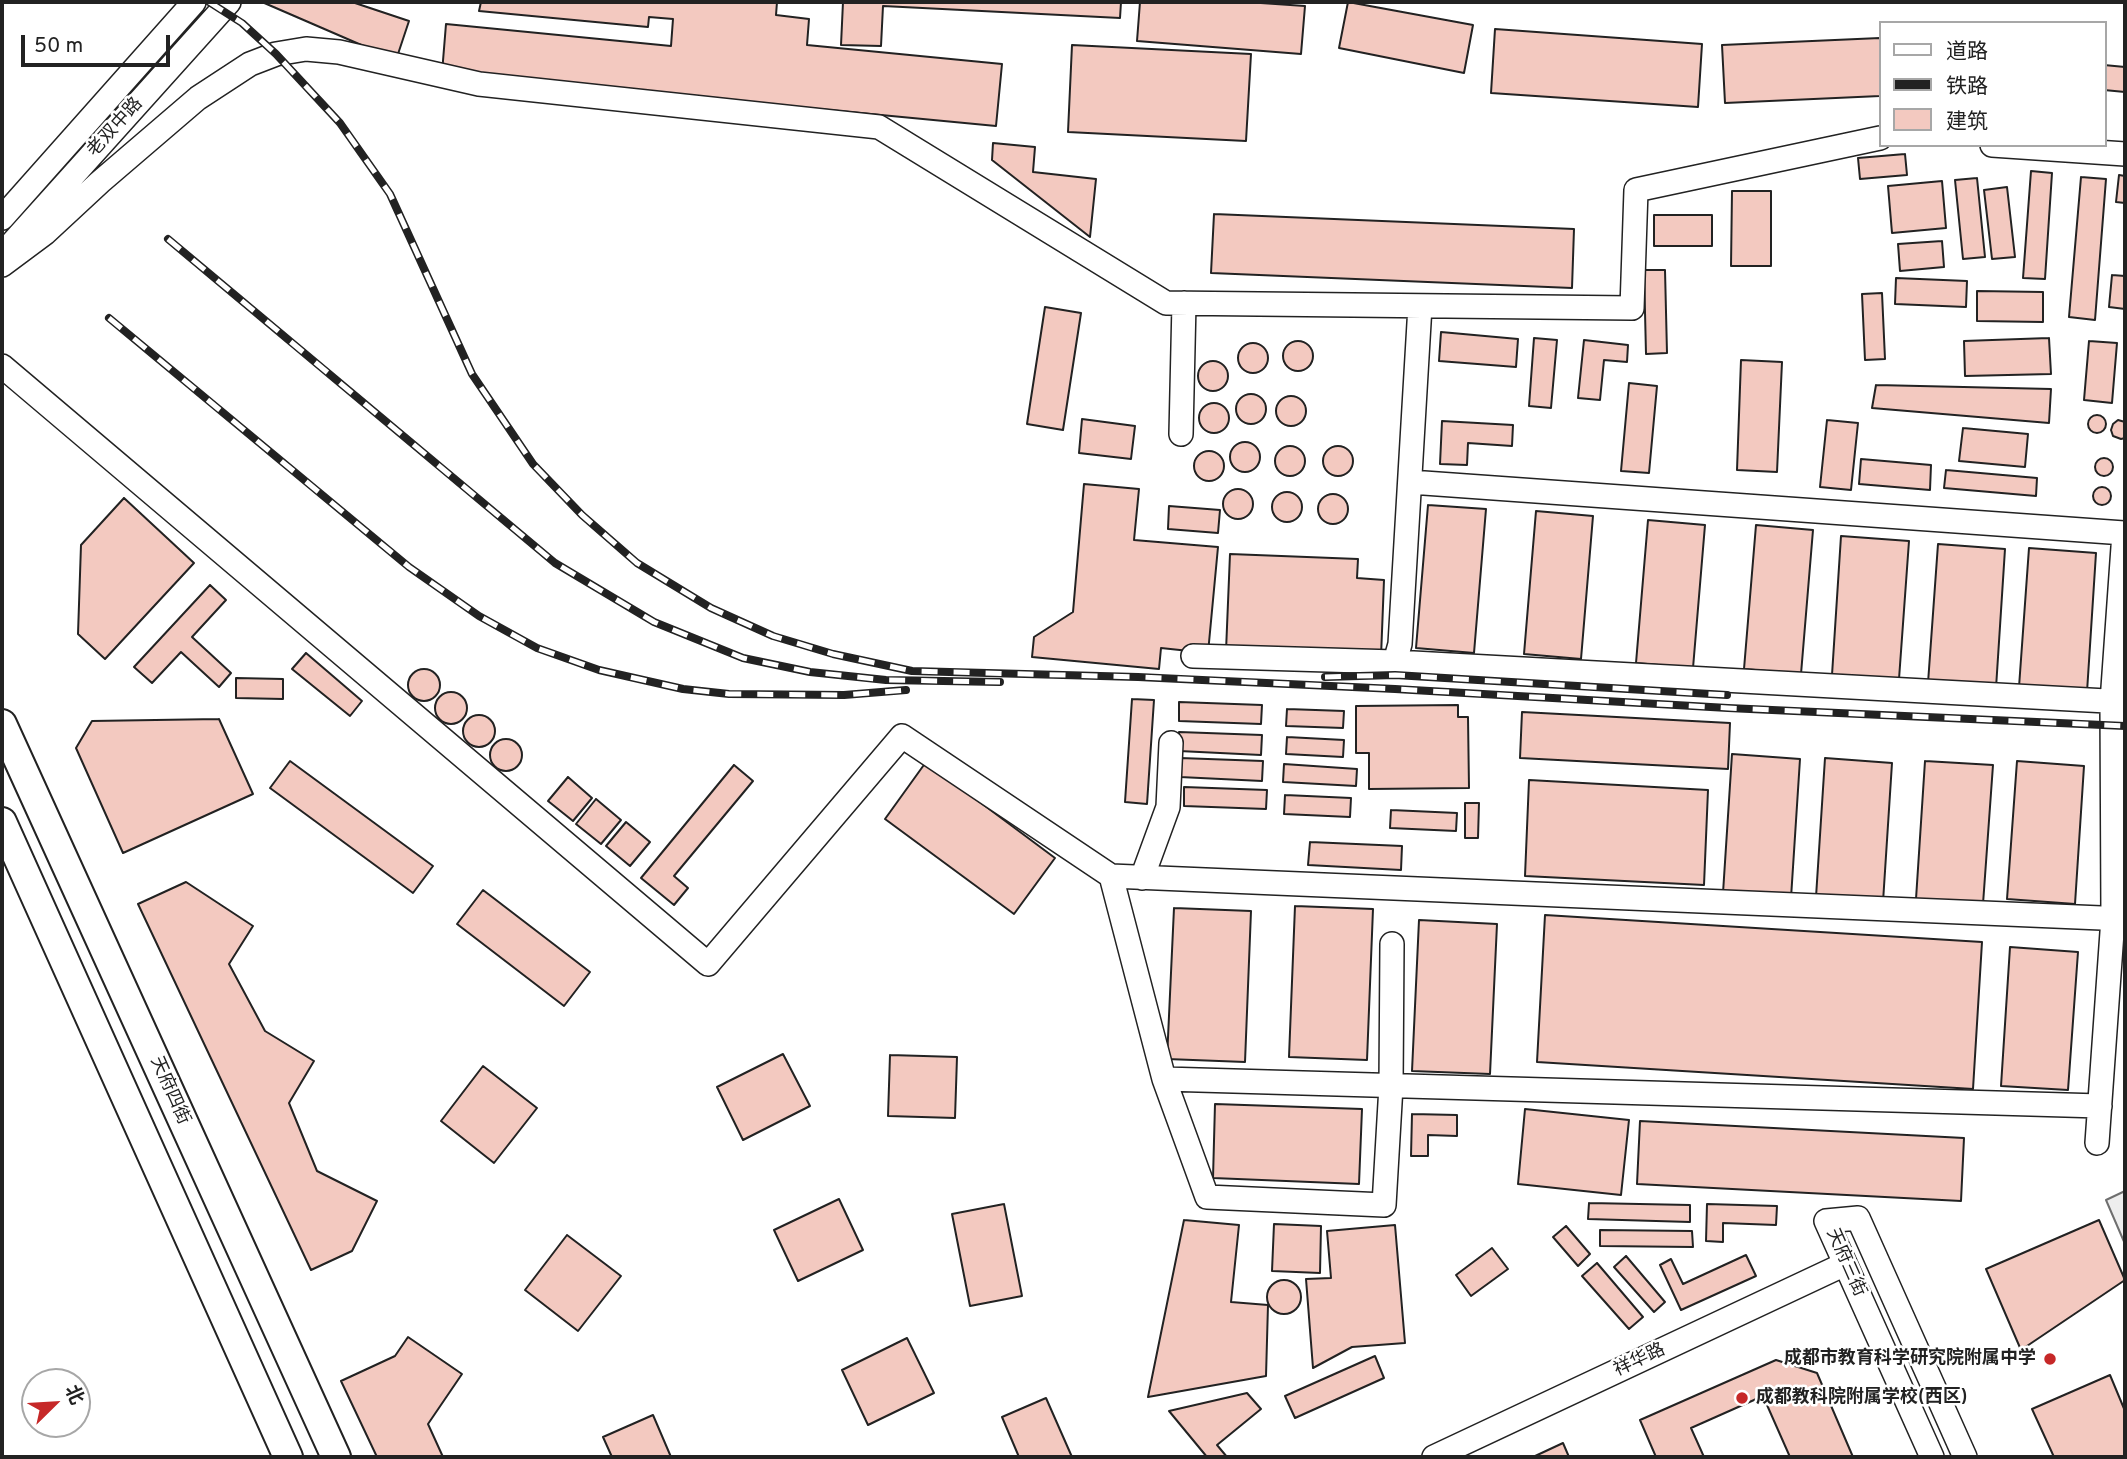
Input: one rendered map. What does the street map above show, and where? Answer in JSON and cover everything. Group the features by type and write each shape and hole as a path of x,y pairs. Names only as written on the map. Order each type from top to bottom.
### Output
{"main road":[{"name":"天府四街","path":"2,724 336,1457"},
{"path":"2,822 288,1457"}],"street":[{"name":"老双中路","path":"2,218 194,2"},
{"name":"老双中路","path":"2,254 229,2"},
{"path":"2,265 45,233 100,182 198,99 250,64 276,54 306,49 339,51 479,84 879,127 1166,303 1632,308 1636,190 1878,138"},
{"path":"2022,147 2125,154"},
{"path":"1181,434 1184,303"},
{"path":"1395,662 1401,643 1420,306"},
{"path":"2,366 708,964 902,736 1111,876 2119,919"},
{"path":"1410,482 2124,533 2119,702 2119,919 2097,1143"},
{"path":"1193,656 1395,662 2119,702"},
{"path":"1142,878 1168,807 1171,743"},
{"path":"1111,876 1164,1079 1207,1198 1384,1205 1391,1086 1392,944"},
{"path":"1164,1079 2100,1107"},
{"name":"天府三街","path":"1932,1457 1826,1221 1857,1218 1965,1457"},
{"name":"祥华路","path":"1434,1457 1845,1264"}],"shaded area":[{"path":"2125,1191 2125,1244 2106,1200"}],"building":[{"path":"262,2 352,2 409,21 396,60"},
{"path":"481,2 777,2 776,15 809,19 807,45 1002,64 996,126 442,73 446,24 671,46 673,19 649,17 648,27 479,11"},
{"path":"843,2 1121,2 1120,18 883,6 881,46 841,45"},
{"path":"1140,2 1246,2 1305,6 1301,54 1137,41"},
{"path":"1348,2 1473,25 1464,73 1339,48"},
{"path":"1495,29 1702,44 1698,107 1491,93"},
{"path":"1878,38 1878,96 1725,103 1722,45"},
{"path":"1072,45 1251,54 1246,141 1068,132"},
{"path":"2106,65 2125,67 2125,92 2106,90"},
{"path":"993,143 1035,147 1033,172 1096,179 1090,237 992,160"},
{"path":"1905,154 1907,175 1860,179 1858,158"},
{"path":"2031,171 2052,173 2045,279 2023,278"},
{"path":"2119,175 2125,176 2125,203 2116,202"},
{"path":"2081,177 2106,179 2095,320 2069,317"},
{"path":"1977,178 1985,257 1963,259 1955,180"},
{"path":"1942,181 1946,228 1892,233 1888,186"},
{"path":"2007,187 2015,257 1992,259 1984,190"},
{"path":"1732,191 1771,191 1771,266 1731,266"},
{"path":"1214,214 1574,229 1572,288 1211,273"},
{"path":"1654,215 1712,215 1712,246 1654,246"},
{"path":"1942,241 1944,267 1900,271 1898,244"},
{"path":"1644,270 1665,270 1667,353 1646,354"},
{"path":"2112,275 2125,276 2125,309 2109,307"},
{"path":"1896,278 1967,281 1966,307 1895,304"},
{"path":"1977,291 2043,292 2043,322 1977,321"},
{"path":"1882,293 1885,359 1865,360 1862,294"},
{"path":"1045,307 1081,313 1063,430 1027,424"},
{"path":"1441,332 1518,339 1516,367 1439,361"},
{"path":"1534,338 1557,340 1551,408 1529,406"},
{"path":"2049,338 2051,374 1965,376 1964,341"},
{"path":"1584,340 1628,345 1627,362 1604,360 1600,400 1578,398"},
{"path":"1298,341 1309,345 1313,356 1309,367 1298,371 1287,367 1283,356 1287,345"},
{"path":"2089,341 2117,343 2112,403 2084,400"},
{"path":"1253,343 1264,347 1268,358 1264,369 1253,373 1242,369 1238,358 1242,347"},
{"path":"1741,360 1782,362 1777,472 1737,470"},
{"path":"1213,361 1224,365 1228,376 1224,387 1213,391 1202,387 1198,376 1202,365"},
{"path":"1629,383 1657,386 1649,473 1621,471"},
{"path":"1876,385 2051,389 2049,423 1872,408"},
{"path":"1251,394 1262,398 1266,409 1262,420 1251,424 1240,420 1236,409 1240,398"},
{"path":"1291,396 1302,400 1306,411 1302,422 1291,426 1280,422 1276,411 1280,400"},
{"path":"1214,403 1225,407 1229,418 1225,429 1214,433 1203,429 1199,418 1203,407"},
{"path":"2093,415 2101,415 2106,424 2104,431 2093,433 2088,428 2088,420"},
{"path":"1082,419 1135,426 1131,459 1079,453"},
{"path":"1827,420 1858,423 1851,490 1820,487"},
{"path":"2118,420 2125,422 2125,438 2113,436 2111,430"},
{"path":"1442,421 1513,425 1512,446 1468,443 1467,465 1440,464"},
{"path":"1963,428 2028,434 2025,467 1959,461"},
{"path":"1245,442 1256,446 1260,457 1256,468 1245,472 1234,468 1230,457 1234,446"},
{"path":"1290,446 1301,450 1305,461 1301,472 1290,476 1279,472 1275,461 1279,450"},
{"path":"1338,446 1349,450 1353,461 1349,472 1338,476 1327,472 1323,461 1327,450"},
{"path":"1209,451 1220,455 1224,466 1220,477 1209,481 1198,477 1194,466 1198,455"},
{"path":"2100,458 2108,458 2113,467 2111,474 2100,476 2095,471 2095,463"},
{"path":"1861,459 1931,465 1930,490 1859,484"},
{"path":"1946,470 2037,478 2036,496 1944,488"},
{"path":"1084,484 1139,489 1134,540 1218,547 1208,653 1161,648 1159,669 1032,657 1034,637 1073,612"},
{"path":"2098,487 2106,487 2111,496 2109,503 2098,505 2093,500 2093,492"},
{"path":"1238,489 1249,493 1253,504 1249,515 1238,519 1227,515 1223,504 1227,493"},
{"path":"1287,492 1298,496 1302,507 1298,518 1287,522 1276,518 1272,507 1276,496"},
{"path":"1333,494 1344,498 1348,509 1344,520 1333,524 1322,520 1318,509 1322,498"},
{"path":"124,498 194,563 105,659 78,634 81,545"},
{"path":"1428,505 1486,509 1474,653 1416,648"},
{"path":"1169,506 1220,510 1218,533 1168,529"},
{"path":"1536,511 1593,516 1581,659 1524,654"},
{"path":"1648,520 1705,525 1693,668 1636,663"},
{"path":"1756,525 1813,530 1801,674 1744,669"},
{"path":"1841,536 1909,541 1899,679 1832,675"},
{"path":"1938,544 2005,549 1996,688 1928,683"},
{"path":"2029,548 2096,553 2087,692 2019,687"},
{"path":"1230,554 1358,559 1357,578 1384,580 1381,657 1226,651"},
{"path":"210,585 226,600 192,637 231,673 219,687 181,652 152,683 134,667"},
{"path":"306,653 362,701 350,716 292,669"},
{"path":"424,669 435,674 440,685 435,696 424,701 413,696 408,685 413,674"},
{"path":"236,678 283,679 283,699 236,698"},
{"path":"451,692 462,697 467,708 462,719 451,724 440,719 435,708 440,697"},
{"path":"1132,699 1154,700 1147,804 1125,802"},
{"path":"1179,702 1262,705 1261,724 1179,721"},
{"path":"1458,705 1458,717 1468,717 1469,788 1369,789 1369,753 1356,753 1356,706"},
{"path":"1287,709 1344,711 1343,728 1286,726"},
{"path":"1522,712 1730,723 1728,769 1520,758"},
{"path":"479,715 490,720 495,731 490,742 479,747 468,742 463,731 468,720"},
{"path":"219,719 253,794 123,853 76,748 92,721"},
{"path":"1179,732 1262,735 1261,755 1179,751"},
{"path":"1287,737 1344,740 1343,757 1286,754"},
{"path":"506,739 517,744 522,755 517,766 506,771 495,766 490,755 495,744"},
{"path":"1732,754 1800,759 1791,898 1723,893"},
{"path":"1180,758 1263,761 1262,781 1180,777"},
{"path":"1825,758 1892,763 1883,902 1816,897"},
{"path":"290,761 433,866 413,893 270,788"},
{"path":"1925,761 1993,765 1983,904 1916,899"},
{"path":"2017,761 2084,766 2075,904 2007,899"},
{"path":"926,762 1055,858 1014,914 885,819"},
{"path":"1284,764 1357,769 1356,786 1283,782"},
{"path":"734,765 753,781 674,876 688,888 674,905 641,878"},
{"path":"568,777 592,798 573,821 548,801"},
{"path":"1529,780 1708,790 1704,885 1525,876"},
{"path":"1184,787 1267,790 1266,809 1184,806"},
{"path":"1285,795 1351,798 1350,817 1284,814"},
{"path":"596,799 621,820 601,844 576,824"},
{"path":"1465,803 1479,803 1478,838 1465,838"},
{"path":"1391,810 1457,813 1456,831 1390,828"},
{"path":"2125,821 2125,908 2119,907"},
{"path":"626,822 650,842 630,866 606,846"},
{"path":"1310,842 1402,846 1401,870 1308,865"},
{"path":"186,882 253,926 229,964 265,1031 314,1061 289,1103 317,1171 377,1201 352,1251 311,1270 138,904"},
{"path":"483,890 590,972 564,1006 457,924"},
{"path":"1295,906 1373,909 1367,1060 1289,1057"},
{"path":"1174,908 1251,911 1245,1062 1167,1059"},
{"path":"1545,915 1982,942 1973,1089 1537,1062"},
{"path":"1419,920 1497,924 1490,1074 1412,1071"},
{"path":"2010,947 2078,952 2068,1090 2001,1086"},
{"path":"783,1054 810,1106 743,1140 717,1087"},
{"path":"890,1055 957,1057 955,1118 888,1116"},
{"path":"483,1066 537,1108 494,1163 441,1121"},
{"path":"1215,1104 1362,1109 1359,1184 1213,1178"},
{"path":"1525,1109 1629,1120 1621,1195 1518,1184"},
{"path":"1412,1114 1457,1115 1457,1136 1428,1135 1428,1156 1411,1156"},
{"path":"1640,1121 1964,1138 1961,1201 1637,1184"},
{"path":"839,1199 863,1250 798,1281 774,1230"},
{"path":"1589,1203 1690,1205 1690,1222 1588,1219"},
{"path":"1004,1204 1022,1296 970,1306 952,1214"},
{"path":"1707,1204 1777,1206 1776,1225 1723,1223 1723,1242 1706,1241"},
{"path":"1184,1220 1239,1225 1231,1302 1268,1305 1266,1376 1148,1397"},
{"path":"2099,1220 2125,1280 2021,1350 1986,1269"},
{"path":"1274,1224 1321,1226 1320,1273 1272,1271"},
{"path":"1395,1225 1405,1343 1352,1347 1313,1368 1306,1279 1331,1278 1327,1231"},
{"path":"1566,1226 1590,1254 1578,1266 1553,1237"},
{"path":"1600,1230 1692,1231 1693,1247 1600,1246"},
{"path":"567,1235 621,1276 578,1331 525,1290"},
{"path":"1492,1248 1508,1269 1471,1296 1456,1275"},
{"path":"1746,1255 1756,1276 1681,1310 1660,1265 1671,1259 1683,1284"},
{"path":"1626,1256 1665,1302 1654,1312 1614,1267"},
{"path":"1597,1263 1643,1317 1629,1329 1582,1276"},
{"path":"1284,1280 1296,1285 1301,1297 1296,1309 1284,1314 1272,1309 1267,1297 1272,1285"},
{"path":"408,1337 462,1374 428,1424 443,1457 377,1457 341,1381 395,1356"},
{"path":"907,1338 934,1393 868,1425 842,1370"},
{"path":"1375,1356 1384,1378 1295,1418 1285,1396"},
{"path":"1776,1360 1817,1373 1853,1457 1790,1457 1763,1396 1691,1428 1704,1457 1656,1457 1640,1420"},
{"path":"2110,1375 2125,1411 2125,1457 2054,1457 2032,1409"},
{"path":"1247,1393 1261,1409 1217,1445 1227,1457 1207,1457 1169,1411"},
{"path":"1046,1398 1072,1457 1019,1457 1002,1417"},
{"path":"653,1415 671,1457 612,1457 603,1437"},
{"path":"1563,1443 1569,1457 1533,1457"}],"railway":[{"path":"209,2 242,23 276,54 340,123 390,194 472,374 533,464 582,515 637,563 711,608 773,636 833,654 912,671 1138,677 2125,726"},
{"path":"168,239 555,563 654,622 743,658 810,672 886,680 1000,682"},
{"path":"109,318 409,567 479,616 537,648 599,670 683,689 729,694 844,695 906,690"},
{"path":"1325,677 1395,675 1727,695"}],"place":[{"name":"成都市教育科学研究院附属中学","path":"2050,1359"},
{"name":"成都教科院附属学校(西区)","path":"1742,1398"}]}
